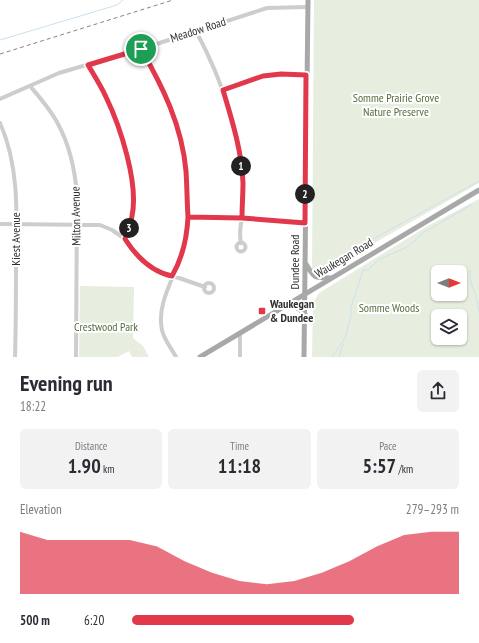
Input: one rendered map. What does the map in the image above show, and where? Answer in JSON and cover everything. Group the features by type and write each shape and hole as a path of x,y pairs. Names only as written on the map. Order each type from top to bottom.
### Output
{"main road":[{"name":"Dundee Road","path":"304,357 308,0"},
{"name":"Waukegan Road","path":"200,357 479,190"},
{"path":"305,263 313,276 318,278 332,278"},
{"path":"283,307 296,307 305,314"}],"street":[{"name":"Meadow Road","path":"0,99 59,73 141,49 267,8 308,7"},
{"path":"196,31 212,61 233,122 243,182 242,218 240,230 241,243"},
{"path":"141,49 160,82 172,109 186,170 188,217 187,234 180,263 172,276 162,304 161,323 165,338 176,357"},
{"path":"88,65 106,96 123,139 131,174 133,215 125,239"},
{"path":"223,90 263,76 281,74 306,75"},
{"name":"Milton Avenue","path":"30,86 58,123 68,146 75,169 77,195 76,357"},
{"name":"Kiest Avenue","path":"0,123 12,162 15,180 17,224 15,357"},
{"path":"188,217 242,218 305,223"},
{"path":"0,224 100,225 112,230 125,239 132,251 144,262 166,275 205,287"},
{"path":"240,333 240,357"}],"green space":[{"name":"Somme Prairie Grove Nature Preserve","path":"314,0 479,0 479,183 317,276 312,273"},
{"name":"Somme Woods","path":"479,199 479,357 312,357 313,303 319,293 426,227"},
{"name":"Crestwood Park","path":"80,286 134,287 133,338 143,346 149,357 132,357 129,351 118,357 79,357"}],"waterway":[{"path":"0,40 117,5 123,0"},
{"path":"346,254 479,181"},
{"path":"332,357 345,338 351,316 351,307 363,270 368,270 378,260 409,246 423,233 471,205"},
{"path":"470,270 471,283 476,296 479,312"},
{"path":"339,357 343,344"}],"railway":[{"path":"0,54 173,0"}],"place":[{"name":"Waukegan & Dundee","path":"262,311"}],"route":[{"path":"141,49 88,65 106,96 123,139 131,174 133,193 133,215 125,239 132,251 144,262 166,275 172,276 180,263 184,250 188,217 242,218 305,223 306,75 281,74 263,76 223,90 233,122 238,147 243,182 242,218 188,217 186,170 172,109 160,82 141,49"}]}
